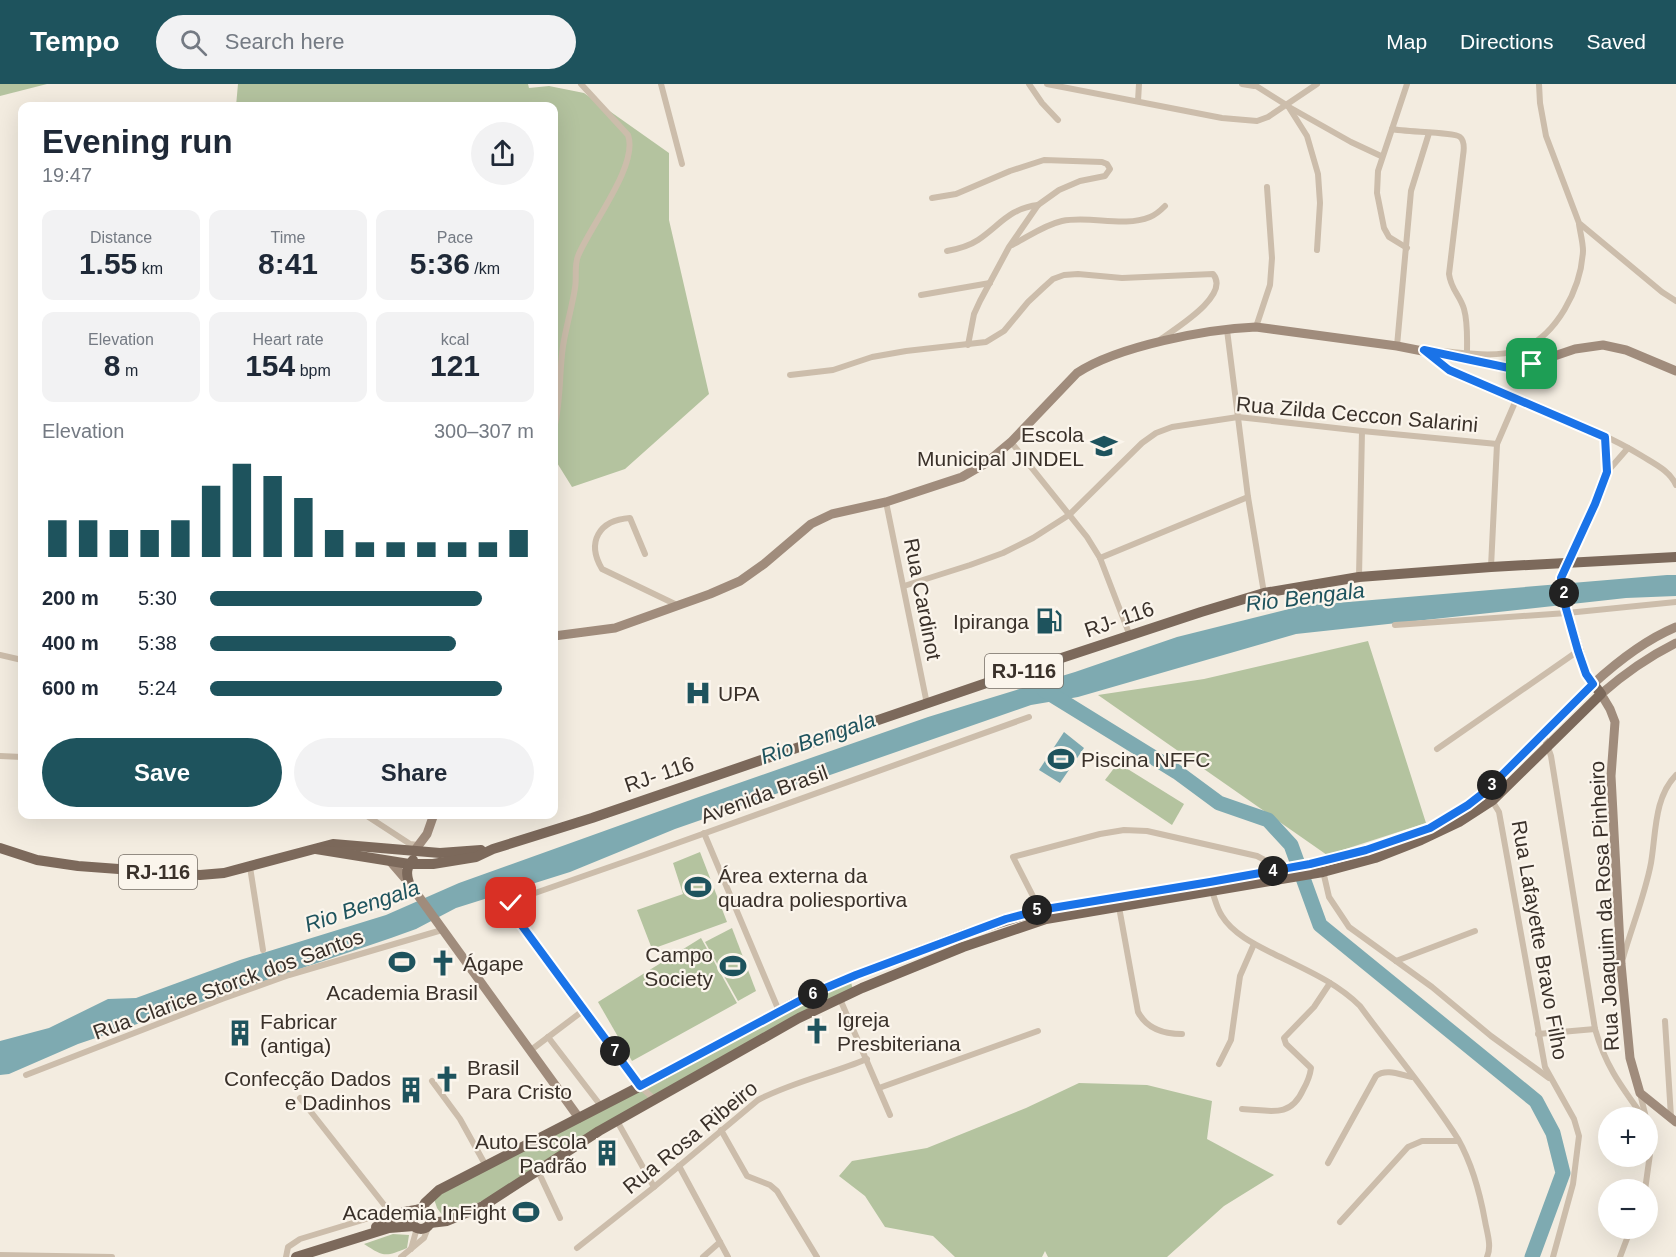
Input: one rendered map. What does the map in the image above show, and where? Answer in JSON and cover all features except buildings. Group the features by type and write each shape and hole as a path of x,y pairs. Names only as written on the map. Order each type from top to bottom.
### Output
{"main road":[{"name":"RJ- 116","path":"316,849 333,844 416,848 431,858 493,849 1264,593 1359,578 1491,567 1676,557"},
{"path":"423,1226 411,1218 434,1193 779,1011 856,975 977,929 1043,914 1375,858 1459,822 1546,741 1601,694 1586,674 1566,609 1561,578 1569,562"},
{"path":"1546,741 1593,684"},
{"path":"368,847 379,851 390,861"},
{"name":"RJ-116","path":"0,848 37,860 78,866 187,874 224,873 316,849 409,864"},
{"path":"420,855 431,858 421,869 411,886 406,874 409,864 420,855"},
{"path":"296,1257 389,1228 423,1226 447,1221 483,1206 617,1121 779,1029 862,988 1043,914 1119,907 1211,886"},
{"path":"856,975 862,988"},
{"path":"434,1193 432,1200 434,1210 437,1215 447,1221"},
{"path":"360,1236 391,1214 419,1210 430,1214 423,1226"}],"street":[{"path":"558,406 563,344 576,286 576,260 625,167 631,142 628,135 581,84"},
{"path":"661,84 682,164"},
{"path":"1029,84 1041,103 1058,120"},
{"path":"1047,84 1082,87 1222,118 1257,121 1287,106 1317,84"},
{"path":"1138,101 1139,84"},
{"path":"1242,84 1253,85 1351,142 1382,156"},
{"path":"1407,84 1377,171 1377,193 1382,222 1389,237 1407,248"},
{"path":"1424,350 1499,354 1521,350 1541,337 1562,315 1578,283 1583,249 1579,223 1546,136 1539,84"},
{"path":"1287,106 1307,136 1318,174 1320,203 1317,250"},
{"path":"1392,129 1456,135 1464,144 1449,274 1452,289 1464,306 1467,353"},
{"path":"1397,346 1413,183 1429,133"},
{"path":"932,198 956,194 1010,171 1044,160 1098,161 1109,167 1107,174 1080,181 1059,190 1038,205 1009,247 974,314 968,345"},
{"path":"1256,327 1265,303 1272,258 1267,187"},
{"path":"947,251 978,240 1019,209 1038,205"},
{"path":"1009,247 1045,227 1062,221 1090,218 1135,220 1151,217 1165,206"},
{"path":"1579,223 1676,301"},
{"path":"790,375 833,370 872,357 906,351 986,342 1004,331 1028,302 1053,279 1064,275 1122,278 1213,274 1218,284 1213,296 1202,308 1156,343"},
{"path":"921,295 990,283"},
{"path":"558,635 615,627 740,581 811,524 832,514 886,502 962,477 986,463 1011,442 1077,373 1120,352 1156,343 1256,327 1424,350 1509,368 1521,367 1575,349 1603,345 1626,350 1676,372"},
{"path":"1227,330 1248,497 1264,593"},
{"path":"1424,350 1449,370 1516,400 1578,424 1628,448 1662,468 1676,485"},
{"path":"1491,567 1497,444 1516,400"},
{"name":"Rua Zilda Ceccon Salarini","path":"904,586 1003,553 1033,538 1069,515 1121,462 1156,433 1172,427 1238,417 1362,432 1497,444"},
{"path":"1359,578 1362,432"},
{"path":"1605,437 1607,472"},
{"path":"1011,442 1100,558 1130,636"},
{"path":"1569,562 1607,472 1628,448"},
{"path":"1100,558 1248,497"},
{"name":"Rua Cardinot","path":"886,502 927,704"},
{"path":"645,554 630,518 602,528 595,539 602,569 678,605"},
{"path":"1395,626 1566,609 1676,602"},
{"path":"1593,684 1645,643 1676,627"},
{"path":"1601,694 1627,672 1676,643"},
{"path":"1437,749 1578,651"},
{"path":"0,655 18,659"},
{"name":"Rua Joaquim da Rosa Pinheiro","path":"1601,694 1615,722 1611,776 1621,964 1630,1058 1643,1107"},
{"name":"Avenida Brasil","path":"584,1010 514,915 511,903 515,900 1029,717"},
{"path":"1546,741 1595,1029 1602,1053 1611,1072 1637,1107"},
{"path":"0,756 18,757"},
{"path":"1621,964 1651,864 1662,798 1669,782 1676,775"},
{"name":"Rua Lafayette Bravo Filho","path":"1490,795 1499,812 1545,1067 1565,1100 1579,1136 1573,1184 1553,1257"},
{"path":"372,819 416,848 427,834 432,819"},
{"path":"1043,914 1014,856 1100,834 1124,830 1147,831 1257,856 1291,872"},
{"path":"704,833 779,1011"},
{"path":"390,861 411,886 579,1118"},
{"path":"250,867 263,950"},
{"path":"1317,868 1329,897 1350,927 1432,987 1491,1036 1550,1078"},
{"path":"1211,886 1222,916 1232,928 1254,944 1330,983 1348,994 1360,1006 1458,1140 1473,1173 1482,1204 1490,1246 1487,1257"},
{"path":"1119,907 1138,1012 1142,1020 1164,1034 1182,1034"},
{"name":"Rua Clarice Storck dos Santos","path":"26,1075 244,991 440,926"},
{"path":"1395,962 1475,931"},
{"path":"1219,1064 1231,1040 1240,975 1254,944"},
{"path":"1242,1109 1285,1110 1298,1101 1310,1076 1311,1068 1286,1044 1284,1038 1314,1007 1330,983"},
{"path":"840,999 891,1116"},
{"path":"531,1050 584,1010 640,1086 655,1100"},
{"path":"1665,1021 1673,1120"},
{"path":"1539,1034 1595,1029"},
{"path":"879,1088 1038,1031"},
{"path":"548,1037 601,1106"},
{"name":"Rua Rosa Ribeiro","path":"577,1248 758,1100 777,1090 867,1059"},
{"path":"1328,1162 1376,1076 1381,1072 1386,1072 1412,1077"},
{"path":"432,1081 460,1119 486,1166"},
{"path":"1640,1093 1673,1120"},
{"path":"286,1257 288,1247 300,1239 391,1214 300,1098"},
{"path":"617,1121 654,1187"},
{"path":"721,1130 747,1176 770,1185 783,1199 817,1257"},
{"path":"1340,1222 1408,1147 1422,1141 1458,1140"},
{"path":"679,1166 728,1257"},
{"path":"538,1171 560,1218"},
{"path":"411,1249 423,1226"},
{"path":"401,1257 424,1238 423,1226"},
{"path":"1620,1257 1627,1239"},
{"path":"703,1257 720,1242"},
{"path":"0,1255 112,1257"}],"green space":[{"path":"0,84 47,84 0,96"},
{"path":"238,84 528,84 529,88 549,86 584,93 669,153 669,220 709,394 625,469 572,487 558,464 558,102 236,102"},
{"path":"1368,641 1426,823 1327,855 1098,695 1204,679"},
{"path":"1118,763 1184,804 1172,825 1105,780"},
{"path":"700,852 727,922 652,949 637,910 683,894 673,863"},
{"name":"Campo Society","path":"732,928 756,991 738,1001 705,942"},
{"path":"701,938 737,1003 632,1061 598,1002"},
{"path":"850,978 853,990 504,1190 445,1219 437,1208 434,1199 437,1196"},
{"path":"1079,1083 1147,1085 1212,1101 1207,1139 1274,1175 1224,1206 1167,1257 1048,1257 1045,1251 1042,1257 955,1257 933,1236 885,1227 865,1196 839,1176 852,1161 927,1148 1026,1108"},
{"path":"393,1234 409,1235 407,1248 385,1254 364,1244"}],"water":[{"path":"1676,575 1676,596 1626,598 1296,634 1078,697 1031,705 675,829 570,872 456,908 416,929 78,1044 9,1074 0,1075 0,1041 49,1028 108,999 136,998 240,960 386,915 459,883 696,798 928,717 1075,672 1177,637 1301,606"},
{"name":"Piscina NFFC","path":"1064,732 1084,748 1060,783 1039,770"}],"waterway":[{"path":"1044,690 1177,772 1219,803 1268,820 1291,845 1320,925 1536,1101 1553,1133 1563,1173 1532,1257"}],"place":[{"name":"Escola Municipal JINDEL","path":"1104,446"},
{"name":"Ipiranga","path":"1049,621"},
{"name":"UPA","path":"698,693"},
{"name":"Piscina NFFC","path":"1061,759"},
{"name":"Área externa da quadra poliesportiva","path":"698,887"},
{"name":"Academia Brasil","path":"402,962"},
{"name":"Ágape","path":"443,963"},
{"name":"Campo Society","path":"733,966"},
{"name":"Igreja Presbiteriana","path":"817,1031"},
{"name":"Fabricar (antiga)","path":"240,1033"},
{"name":"Brasil Para Cristo","path":"447,1079"},
{"name":"Confecção Dados e Dadinhos","path":"411,1090"},
{"name":"Auto Escola Padrão","path":"607,1153"},
{"name":"Academia InFight","path":"526,1212"}],"route":[{"path":"511,903 514,915 640,1086 816,992 1006,919 1040,910 1310,864 1366,850 1430,828 1486,791 1544,736 1593,684 1586,674 1578,651 1565,605 1561,578 1607,472 1605,437 1449,370 1424,350 1509,368 1532,364"}],"water label":[{"name":"Rio Bengala","path":"1305,597"},
{"name":"Rio Bengala","path":"818,738"},
{"name":"Rio Bengala","path":"362,906"}]}
